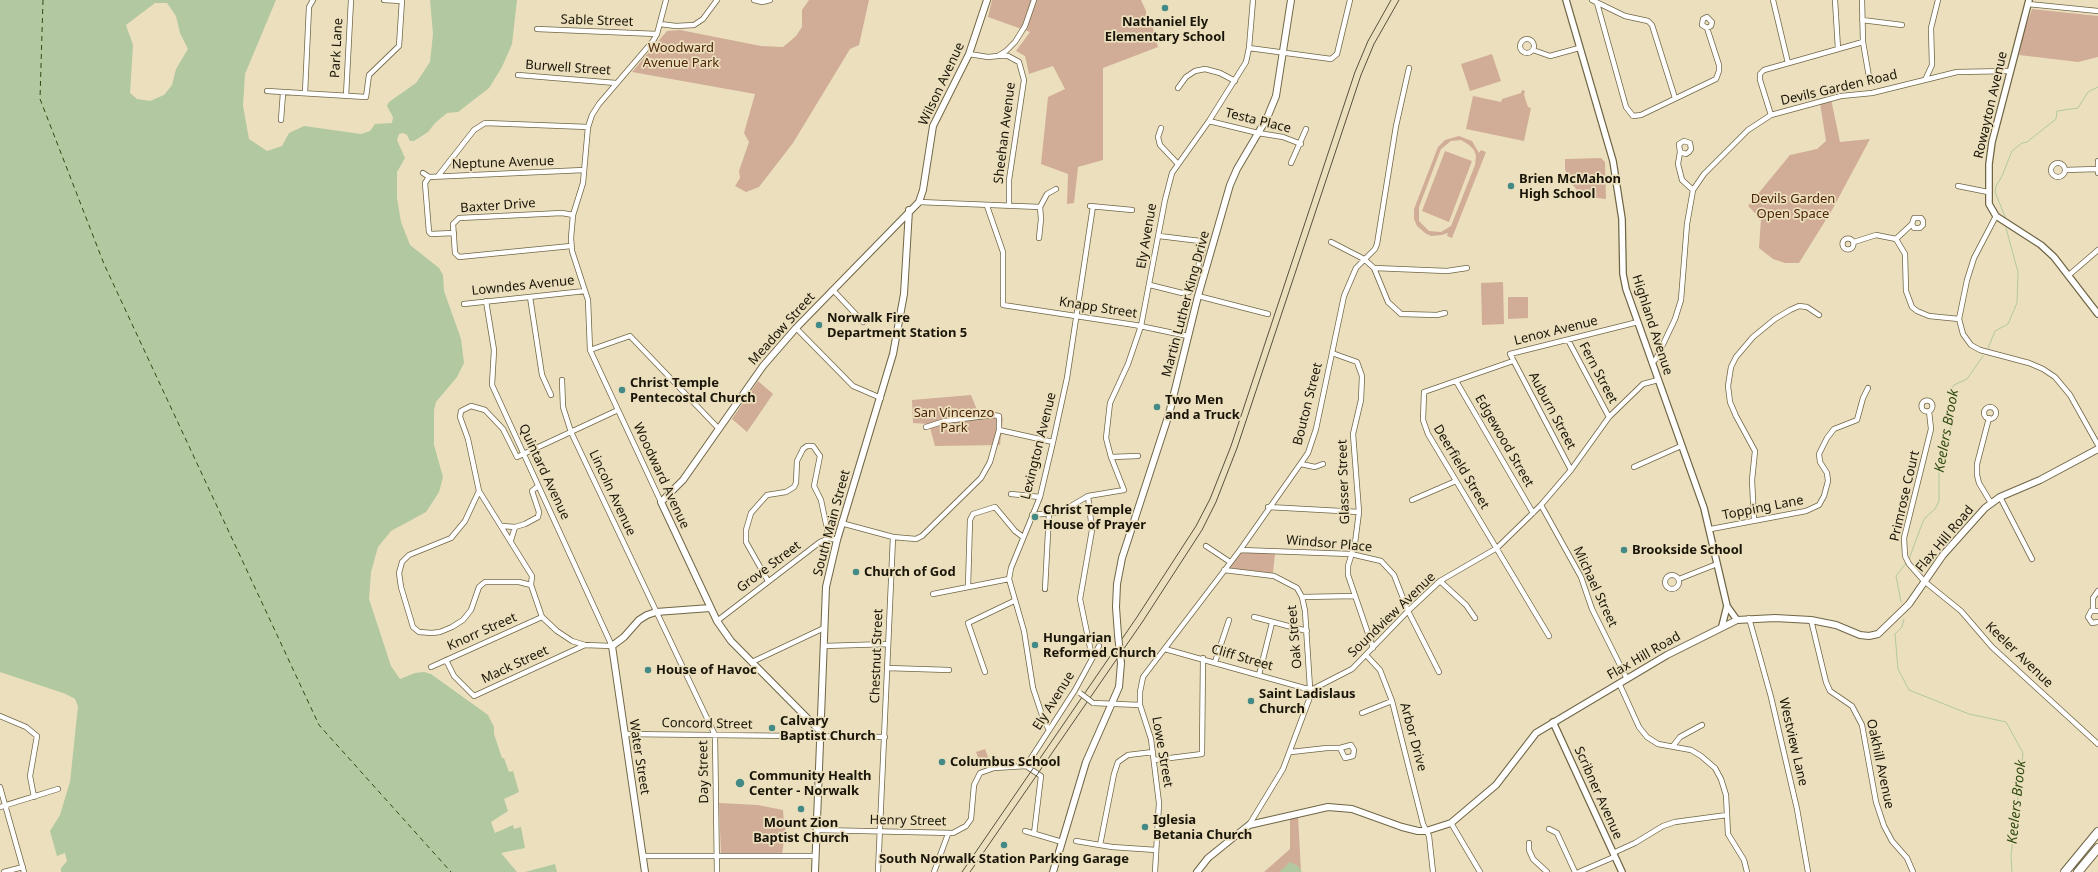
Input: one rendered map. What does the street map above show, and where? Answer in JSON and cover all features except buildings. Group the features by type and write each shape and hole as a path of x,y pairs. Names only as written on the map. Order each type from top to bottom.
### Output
{"highway":[{"path":"2065,872 2098,832"},
{"path":"2078,872 2098,848"}],"main road":[{"name":"Wilson Avenue","path":"919,202 923,190 933,126 969,54 987,0"},
{"name":"Martin Luther King Drive","path":"1053,872 1086,762 1112,705 1118,687 1121,663 1116,607 1117,584 1122,558 1169,414 1198,296 1230,185 1237,169 1258,134 1276,96 1291,0"},
{"name":"Meadow Street","path":"661,502 683,480 763,366 796,328 919,202"},
{"name":"South Main Street","path":"815,872 824,628 828,574 836,540 881,398 900,320 908,252 910,210"},
{"name":"Flax Hill Road","path":"1197,872 1208,858 1249,825 1279,817 1336,807 1352,809 1411,830 1426,831 1451,823 1479,801 1499,782 1532,736 1619,683 1722,626 1736,620 1749,618 1811,620 1836,625 1860,635 1876,635 1883,631 1898,616 1943,555 1991,503 2000,497 2040,480 2098,449"},
{"name":"Woodward Avenue","path":"661,502 717,621 731,641 820,734"},
{"path":"612,646 624,637 639,620 656,612 710,608"},
{"name":"Water Street","path":"612,646 624,734 646,872"}],"street":[{"path":"305,94 310,7 313,0"},
{"name":"Park Lane","path":"346,96 351,0"},
{"path":"267,92 366,97 366,82 369,75 400,46 402,1 384,0"},
{"name":"Woodward Avenue","path":"661,502 590,350 589,312 585,291 571,246 573,215 578,202 584,170 588,127 594,110 657,34 666,0"},
{"path":"660,24 676,26 694,25 703,19 717,0"},
{"path":"754,0 762,2 770,0"},
{"path":"969,54 988,57 998,56 1015,42 1024,26 1034,0"},
{"name":"Ely Avenue","path":"1088,496 1124,490 1111,457 1106,438 1110,403 1128,364 1141,326 1168,184 1178,164 1209,121 1246,62 1249,48 1253,0"},
{"path":"1249,48 1284,52 1328,60 1334,58 1337,54 1350,0"},
{"name":"Highland Avenue","path":"1566,0 1613,161 1622,226 1624,282 1681,446 1700,494 1710,529 1727,606 1736,620"},
{"path":"1592,0 1624,16 1648,21 1652,25 1656,32 1675,98"},
{"path":"1773,0 1788,63"},
{"path":"1835,0 1838,49"},
{"path":"1862,0 1863,42 1869,77"},
{"path":"1926,78 1932,65 1931,28 1938,0"},
{"path":"2029,2 2098,11"},
{"name":"Rowayton Avenue","path":"1996,216 1989,204 1988,192 1992,142 2009,71 2029,2"},
{"path":"1597,3 1628,111 1633,116 1641,115 1716,79 1719,75 1719,64 1707,28"},
{"path":"1862,20 1902,25"},
{"name":"Sable Street","path":"537,29 657,34"},
{"path":"1771,115 1760,74 1764,70 1863,42"},
{"path":"1533,50 1550,56 1579,48"},
{"name":"Sheehan Avenue","path":"998,56 1008,56 1019,62 1024,80 1009,180 1009,206"},
{"name":"Bouton Street","path":"1140,705 1140,692 1143,677 1240,550 1268,507 1301,464 1312,443 1346,290 1356,268 1375,249 1377,244 1393,141 1409,68"},
{"path":"1178,88 1182,81 1195,71 1209,69 1235,81"},
{"name":"Devils Garden Road","path":"1652,363 1656,359 1675,319 1681,300 1687,224 1693,190 1718,158 1748,130 1771,115 1834,98 1872,93 1926,78 1957,72 2009,71"},
{"name":"Burwell Street","path":"518,75 616,83"},
{"path":"281,120 282,93"},
{"name":"Testa Place","path":"1209,121 1258,134 1283,138 1301,144"},
{"path":"438,176 474,130 485,123 588,127"},
{"path":"1161,128 1158,137 1160,145 1178,164"},
{"name":"Testa Place","path":"1291,163 1301,144 1306,129"},
{"path":"1680,152 1678,164 1682,180 1693,190"},
{"path":"2065,170 2098,171 2098,161"},
{"name":"Neptune Avenue","path":"429,177 584,170"},
{"path":"423,173 429,177 426,182 429,232 431,234 454,233"},
{"path":"1958,186 1988,192"},
{"path":"1039,238 1041,219 1040,207 1047,194 1056,189"},
{"path":"919,202 1040,207"},
{"name":"Knapp Street","path":"987,206 1004,252 1003,305 1076,315 1188,336"},
{"name":"Lexington Avenue","path":"1049,730 1042,718 1033,688 1024,631 1014,601 1009,579 1011,568 1023,536 1040,497 1053,442 1067,378 1091,206 1132,210"},
{"name":"Baxter Drive","path":"571,246 459,257 455,253 454,222 459,218 562,213 573,215"},
{"path":"2098,314 2048,250 1996,216 1971,267 1959,319 1963,334 1974,347 2035,365 2050,373 2061,382 2098,445"},
{"path":"1896,239 1912,224"},
{"path":"1150,285 1182,293 1189,292 1193,286 1203,248 1202,243 1194,240 1159,236"},
{"path":"1854,242 1876,236 1896,239"},
{"path":"1896,239 1905,254 1906,291 1912,307 1922,314 1929,316 1959,319"},
{"path":"1331,242 1364,259 1374,268 1388,302 1401,314 1437,315 1445,313"},
{"path":"2069,275 2098,250"},
{"path":"1374,268 1447,271 1467,268"},
{"path":"833,290 863,322"},
{"name":"Lowndes Avenue","path":"464,304 585,291"},
{"path":"530,296 542,375 551,396"},
{"path":"1198,296 1268,314"},
{"name":"Quintard Avenue","path":"486,301 494,350 492,385 612,646"},
{"path":"1754,520 1752,480 1755,451 1730,402 1728,386 1731,367 1736,357 1753,337 1775,319 1790,310 1799,306 1807,307 1819,315"},
{"name":"Lenox Avenue","path":"1424,392 1513,361 1510,354 1638,322"},
{"path":"796,328 853,386 881,398"},
{"path":"590,350 630,336 719,429"},
{"name":"Fern Street","path":"1568,340 1609,417"},
{"name":"Glasser Street","path":"1332,353 1356,362 1362,376 1361,400 1353,434 1359,512 1355,543 1351,554 1348,575 1373,648"},
{"name":"Auburn Street","path":"1513,361 1570,470"},
{"name":"Lincoln Avenue","path":"562,380 563,407 571,432 656,612"},
{"name":"Soundview Avenue","path":"1311,689 1345,674 1440,581 1497,548 1541,505 1570,470 1609,417 1644,384 1658,380"},
{"name":"Edgewood Street","path":"1456,381 1533,513"},
{"name":"Topping Lane","path":"1710,529 1806,511 1819,505 1828,482 1827,473 1820,462 1819,454 1827,438 1834,429 1857,420 1863,398 1868,388"},
{"name":"Deerfield Street","path":"1424,392 1422,413 1424,425 1549,636"},
{"path":"612,646 585,645 572,641 542,617 531,585 532,576 511,540 479,491 468,439 460,418 462,409 474,406 485,410 503,429 517,457 618,410"},
{"name":"Primrose Court","path":"1924,580 1907,561 1903,548 1904,538 1931,429 1929,411"},
{"path":"842,523 892,537 912,540 922,536 981,478 990,462 999,430 1000,418 996,415 945,421 926,427"},
{"path":"1989,418 1977,464 1976,475 1991,503"},
{"path":"999,430 1053,442"},
{"path":"768,581 748,548 746,538 747,526 751,513 767,495 786,492 794,487 796,480 796,464 806,446 813,446 820,456 814,486 821,500 828,538 836,540"},
{"path":"1634,467 1681,446"},
{"path":"1111,457 1138,456"},
{"path":"1301,464 1315,467 1323,464"},
{"path":"1412,500 1456,481"},
{"path":"502,526 515,527 525,524 538,517 539,512 532,491 538,486"},
{"path":"479,491 465,521 451,538 409,555 402,562 399,573 401,587 413,627 419,632 436,633 458,624 471,610 479,587 485,582 519,582 531,585"},
{"path":"1011,494 1040,497"},
{"path":"1032,516 1049,514 1069,508 1081,498 1088,496 1092,530 1080,599 1092,657"},
{"path":"2000,497 2032,559"},
{"name":"Michael Street","path":"1541,505 1581,577 1592,609 1627,679"},
{"path":"968,587 970,520 973,514 995,507 1015,531 1023,536"},
{"path":"1268,507 1359,512"},
{"path":"1045,590 1049,514"},
{"path":"511,540 515,527"},
{"name":"Chestnut Street","path":"878,872 885,737 892,537"},
{"name":"Grove Street","path":"717,621 768,581 828,538"},
{"path":"1206,546 1230,562"},
{"name":"Windsor Place","path":"1240,550 1351,554 1372,557 1388,566 1394,575 1408,611 1438,672"},
{"path":"1679,579 1717,564"},
{"name":"Oak Street","path":"1224,570 1274,576 1297,588 1302,597 1307,631 1311,689"},
{"path":"933,594 1009,579"},
{"name":"Keeler Avenue","path":"1924,580 1961,611 1992,647 2098,744"},
{"path":"1440,581 1466,605 1475,618"},
{"path":"2098,591 2093,598 2096,611 2089,612 2088,620 2092,623 2098,622"},
{"path":"1302,597 1355,596"},
{"path":"985,672 968,623 1014,601"},
{"name":"Highland Avenue","path":"1722,626 1727,606"},
{"name":"Day Street","path":"656,612 714,735 717,872"},
{"name":"Knorr Street","path":"431,667 542,617"},
{"path":"1254,617 1272,623 1307,631"},
{"name":"Westview Lane","path":"1749,618 1771,697 1797,809 1808,872"},
{"path":"1215,662 1229,620"},
{"name":"Oakhill Avenue","path":"1811,620 1826,682 1830,691 1852,706 1862,725 1876,802 1884,826 1892,841 1907,858 1913,872"},
{"path":"1259,675 1272,623"},
{"path":"752,662 824,628"},
{"path":"824,646 888,644"},
{"name":"Mack Street","path":"446,660 454,676 474,696 585,645"},
{"name":"Ely Avenue","path":"1026,766 1075,690 1099,646"},
{"name":"Cliff Street","path":"1165,649 1203,658 1311,689"},
{"name":"Arbor Drive","path":"1366,655 1380,670 1392,701 1428,836 1433,872"},
{"path":"1154,760 1202,754 1203,658"},
{"path":"887,668 949,670"},
{"path":"1619,683 1643,734 1654,742 1694,752 1715,768 1725,789 1730,837 1744,860 1745,872"},
{"path":"1249,825 1280,776 1291,752 1311,689"},
{"name":"Lowe Street","path":"1075,690 1093,702 1112,705 1140,705 1146,721 1153,752 1159,810 1155,872"},
{"path":"1362,713 1392,701"},
{"path":"0,716 26,727 37,736 30,776 34,797"},
{"name":"Scribner Avenue","path":"1553,722 1622,872"},
{"path":"1673,746 1680,737 1702,725"},
{"name":"Concord Street","path":"624,734 820,734 885,737"},
{"path":"1291,752 1340,748"},
{"path":"1100,845 1114,774 1118,762 1128,755 1153,752"},
{"path":"1026,766 1041,776 1034,834"},
{"name":"Henry Street","path":"817,830 948,834 959,831 966,826 970,819 974,784 980,773 994,768 1026,766"},
{"path":"0,788 3,807 24,872"},
{"path":"3,807 58,789"},
{"path":"1580,872 1635,843 1663,826 1675,822 1727,815"},
{"path":"1451,823 1480,872"},
{"path":"1549,829 1557,833 1575,872"},
{"path":"1025,831 1062,842"},
{"path":"934,872 948,834"},
{"path":"1076,841 1100,845 1156,850"},
{"path":"1529,843 1528,850 1533,859 1547,872"},
{"path":"644,856 815,856"},
{"path":"4,872 23,867"}],"green space":[{"name":"Woodward Avenue Park","path":"809,0 869,0 859,45 850,49 793,143 759,187 746,192 735,186 740,178 739,171 749,142 744,133 755,94 632,72 667,31 680,30 761,46 783,47 796,36 802,27 802,10"},
{"path":"992,0 1141,0 1146,11 1146,17 1151,21 1158,47 1103,68 1103,160 1078,167 1074,203 1067,204 1068,174 1041,164 1048,97 1065,89 1053,66 1029,74 1025,56 1016,51 1030,32 988,17"},
{"path":"2032,9 2098,16 2098,57 2078,62 2019,55 2023,34"},
{"path":"1492,54 1501,81 1470,91 1461,64"},
{"path":"1522,90 1525,91 1524,95 1528,107 1531,108 1524,141 1466,129 1473,96 1501,102 1502,99 1521,93"},
{"name":"Devils Garden Open Space","path":"1831,99 1840,142 1870,139 1832,210 1799,263 1785,263 1773,259 1759,248 1761,219 1748,206 1790,155 1817,149 1826,141 1820,103"},
{"path":"1459,136 1472,141 1479,153 1481,150 1486,152 1452,238 1447,236 1448,233 1431,236 1425,233 1417,226 1414,219 1414,209 1438,147 1445,140","holes":["1461,140 1474,150 1476,156 1475,165 1451,226 1441,232 1429,231 1419,221 1419,207 1441,149 1451,141"]},
{"path":"1445,151 1472,161 1449,222 1422,211"},
{"path":"1601,158 1605,162 1606,199 1588,197 1577,190 1569,181 1565,169 1565,159"},
{"path":"1503,282 1504,324 1482,325 1481,283"},
{"path":"1508,297 1528,297 1528,318 1508,319"},
{"path":"758,381 773,394 747,432 732,419"},
{"name":"San Vincenzo Park","path":"971,395 979,415 996,413 1003,418 1000,445 935,446 929,424 913,423 912,400"},
{"path":"1241,551 1275,553 1273,573 1230,568"},
{"path":"985,749 990,762 981,765 976,752"},
{"path":"719,803 758,805 783,810 784,824 786,825 782,855 721,854"},
{"path":"1298,816 1301,872 1264,872 1290,849 1290,817"}],"shaded area":[{"path":"0,0 276,0 245,74 243,106 249,139 267,151 282,146 289,133 304,126 361,134 370,131 375,124 392,123 393,117 387,106 389,102 416,83 430,62 433,34 430,0 517,0 512,44 502,67 489,88 458,112 447,113 435,123 428,132 414,141 410,141 407,135 403,133 399,134 397,140 405,158 397,172 397,198 401,222 410,245 439,268 443,275 444,291 461,339 464,363 457,377 436,402 434,410 434,445 443,477 439,492 426,512 391,531 378,547 371,572 369,599 391,666 400,679 415,673 424,672 431,674 488,715 494,727 494,734 502,758 504,758 509,772 513,771 519,792 504,799 508,811 491,822 495,833 513,825 514,829 521,827 525,848 501,853 517,872 61,872 61,868 67,861 65,853 57,856 50,831 60,815 70,782 78,706 75,699 66,694 0,672","holes":["155,3 167,3 176,16 180,33 188,49 176,69 172,85 164,95 150,101 137,99 130,93 133,45 126,25"]},
{"path":"1290,862 1298,866 1302,872 1279,872"},
{"path":"555,864 557,872 525,872"}],"waterway":[{"name":"Keelers Brook","path":"2006,219 1995,192 1996,186 2002,176 2012,151 2022,143 2027,142 2056,119 2057,111 2078,108 2088,92 2098,87"},
{"name":"Keelers Brook","path":"1988,348 1995,331 2008,324 2017,303 2018,272 2006,228"},
{"name":"Keelers Brook","path":"1909,559 1925,518 1935,509 1939,501 1939,466 1943,458 1951,427 1953,401 1951,390 1954,385 1967,379 1983,356"},
{"name":"Keelers Brook","path":"1901,602 1896,576 1906,563"},
{"name":"Keelers Brook","path":"1904,619 1902,627 1895,634 1898,669 1909,690 1969,714 2006,722 2023,753 2011,856 2012,872"}],"ferry route":[{"path":"43,0 40,99 104,264 319,725 451,872"}],"railway":[{"path":"962,872 1137,617 1196,526 1210,499 1231,446 1355,72 1368,41 1391,0"},
{"path":"970,872 1143,621 1202,530 1216,502 1237,448 1361,75 1374,44 1399,0"}],"place":[{"name":"Nathaniel Ely Elementary School","path":"1165,8"},
{"name":"Brien McMahon High School","path":"1511,186"},
{"name":"Norwalk Fire Department Station 5","path":"819,325"},
{"name":"Christ Temple Pentecostal Church","path":"622,390"},
{"name":"Two Men and a Truck","path":"1157,407"},
{"name":"Christ Temple House of Prayer","path":"1035,517"},
{"name":"Brookside School","path":"1624,550"},
{"name":"Church of God","path":"856,572"},
{"name":"Hungarian Reformed Church","path":"1035,645"},
{"name":"House of Havoc","path":"648,670"},
{"name":"Saint Ladislaus Church","path":"1251,701"},
{"name":"Calvary Baptist Church","path":"772,728"},
{"name":"Columbus School","path":"942,762"},
{"name":"Community Health Center - Norwalk","path":"740,783"},
{"name":"Mount Zion Baptist Church","path":"801,809"},
{"name":"Iglesia Betania Church","path":"1145,827"},
{"name":"South Norwalk Station Parking Garage","path":"1004,845"}]}
